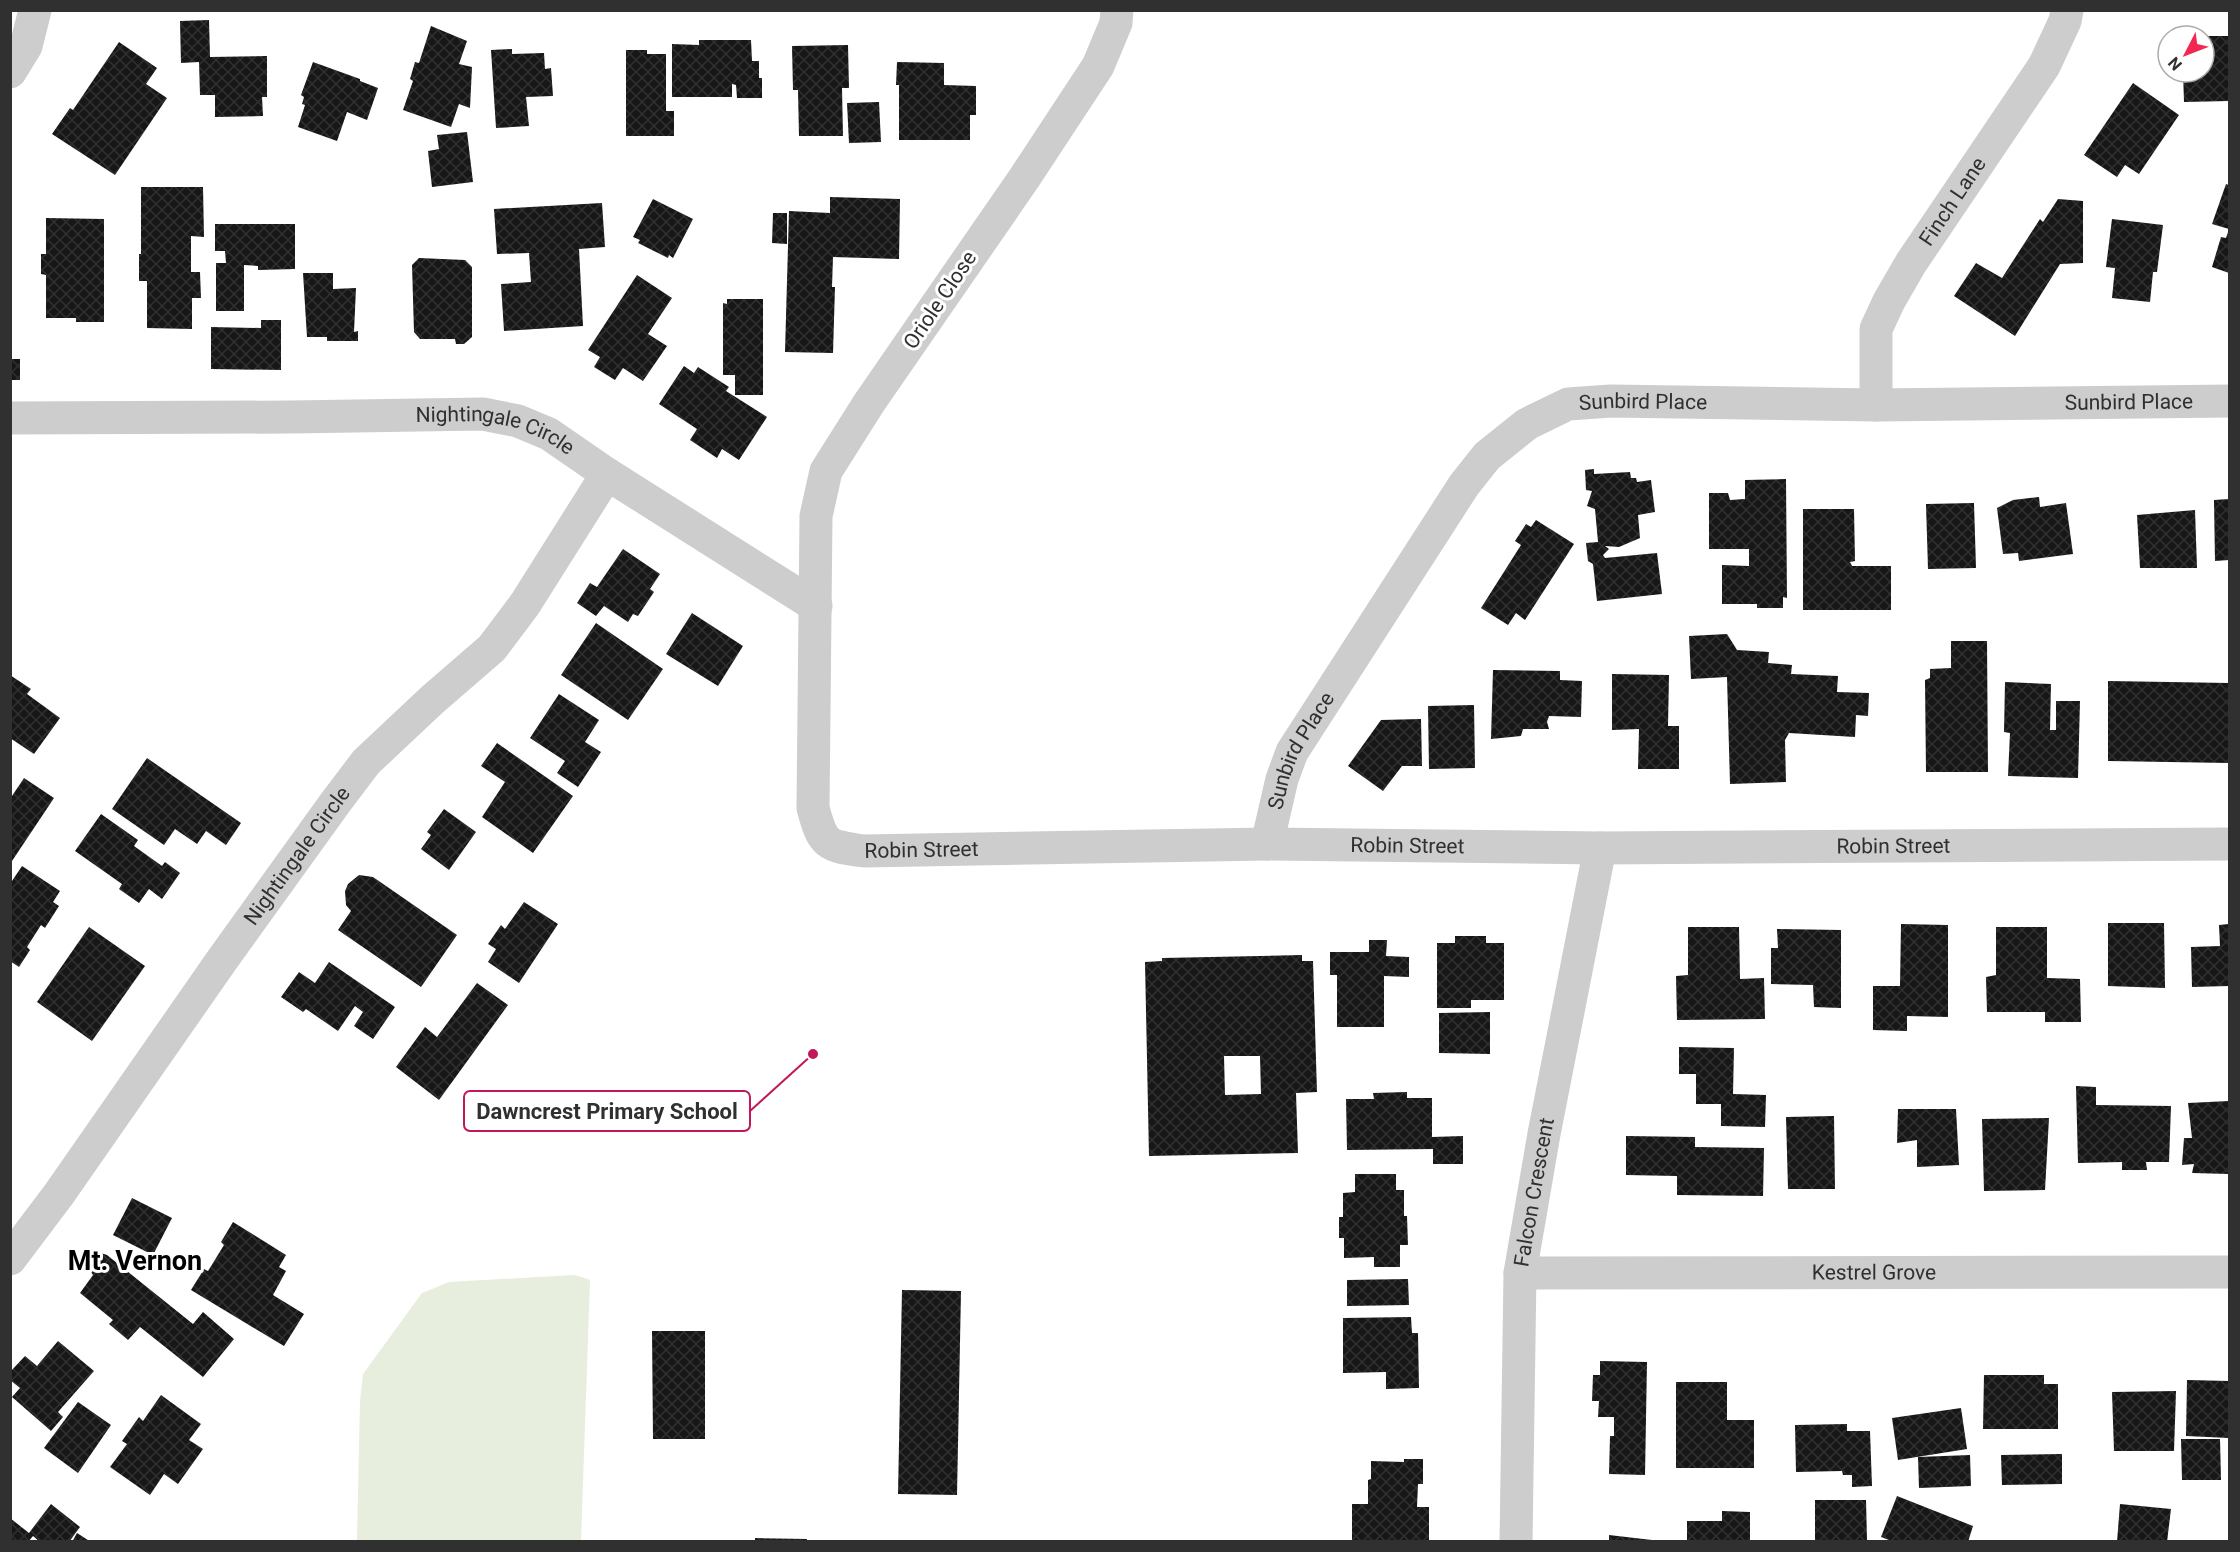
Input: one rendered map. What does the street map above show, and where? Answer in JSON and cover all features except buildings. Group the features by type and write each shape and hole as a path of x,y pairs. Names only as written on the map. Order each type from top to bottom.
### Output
{"street":[{"path":"10,72 26,46 36,10"},
{"name":"Oriole Close","path":"816,606 816,516 826,471 869,403 1025,177 1098,66 1116,23 1117,10"},
{"name":"Finch Lane","path":"1876,405 1876,329 1885,310 1911,263 2044,66 2065,21 2067,10"},
{"name":"Sunbird Place","path":"1267,844 1282,779 1292,752 1464,485 1487,456 1527,424 1568,404 1611,401 1876,405 2229,401"},
{"name":"Nightingale Circle","path":"10,418 483,414 518,421 549,434 607,474 816,606"},
{"name":"Nightingale Circle","path":"10,1259 66,1184 222,960 366,762 492,648 525,604 607,474"},
{"name":"Robin Street","path":"816,606 813,808 820,833 835,847 864,851 1267,844 1600,848 2229,844"},
{"name":"Falcon Crescent","path":"1516,1542 1520,1273 1544,1134 1600,848"},
{"name":"Kestrel Grove","path":"1520,1273 2229,1272"}],"green space":[{"path":"575,1275 590,1280 581,1541 357,1541 360,1400 363,1374 422,1293 449,1282"}],"place":[{"name":"Dawncrest Primary School","path":"813,1054"}],"district":[{"name":"Mt. Vernon","path":"135,1261"}]}
